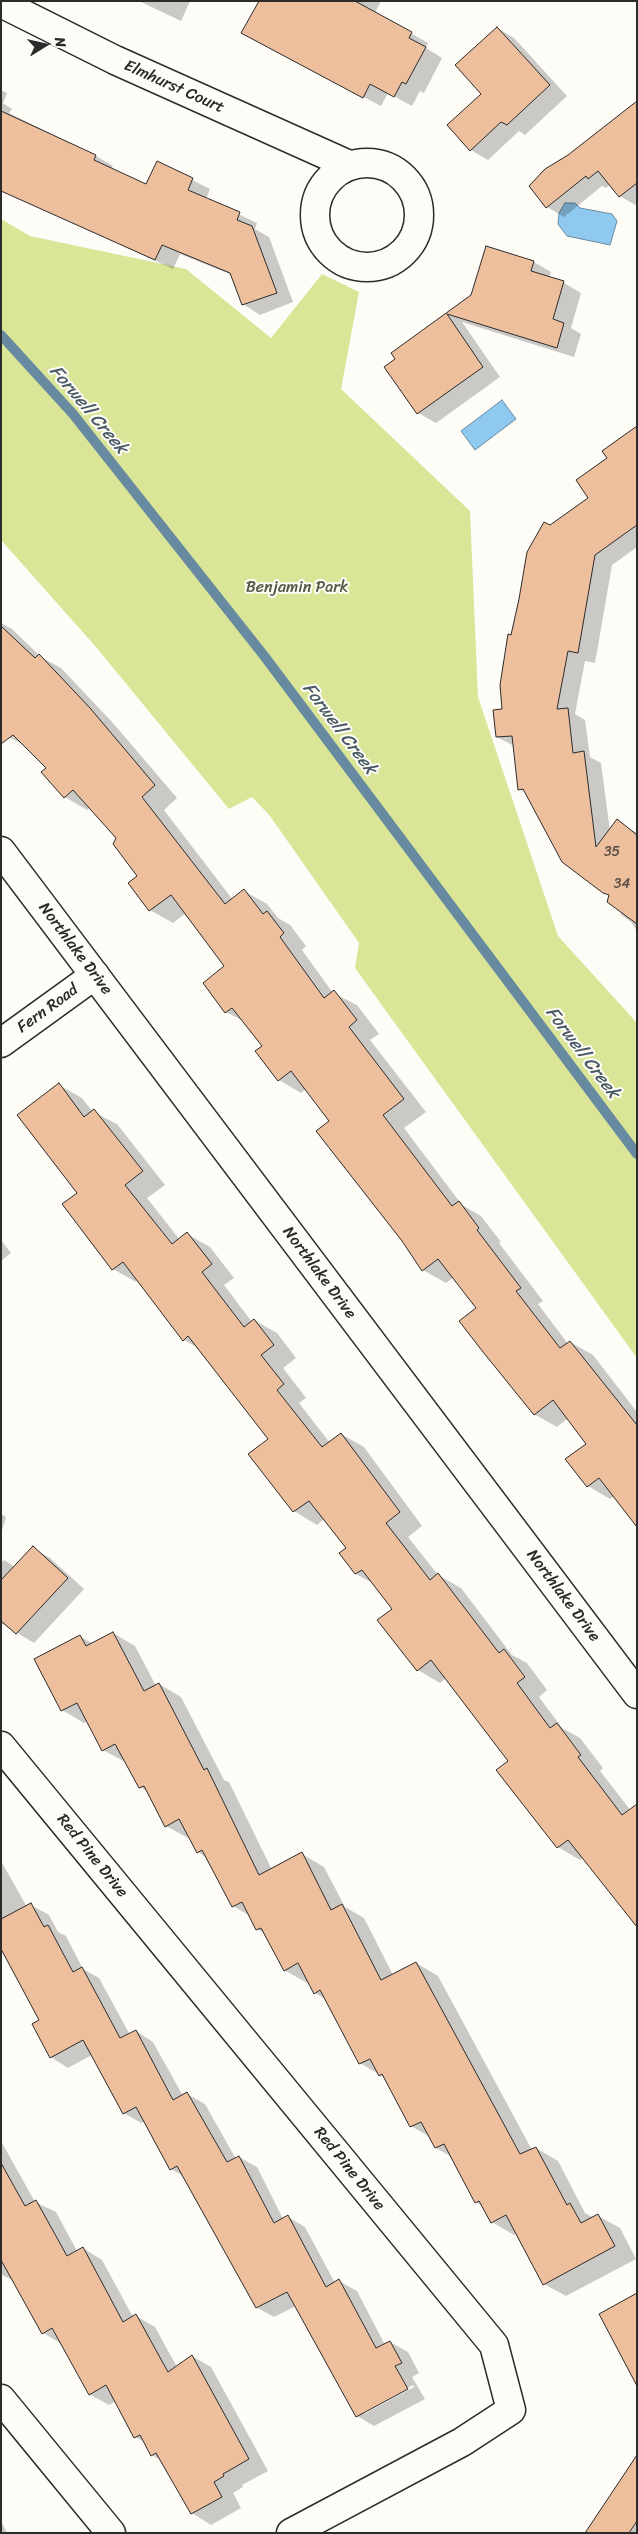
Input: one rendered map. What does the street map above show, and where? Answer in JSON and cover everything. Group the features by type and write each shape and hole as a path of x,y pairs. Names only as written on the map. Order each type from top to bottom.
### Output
{"street":[{"name":"Elmhurst Court","path":"1,3 115,60 349,165"},
{"name":"Northlake Drive","path":"1,851 637,1694"},
{"name":"Fern Road","path":"1,1043 95,975"},
{"name":"Red Pine Drive","path":"1,1746 494,2345 511,2410 462,2442 291,2533"},
{"path":"1,2399 111,2533"}],"green space":[{"name":"Benjamin Park","path":"1,219 30,236 186,269 271,338 322,274 359,292 341,389 470,511 478,697 558,936 637,1023 637,1358 355,968 359,943 270,816 252,797 229,809 96,647 1,540"}],"water":[{"path":"565,203 575,203 580,208 612,214 617,221 610,245 567,236 558,224 559,213"},
{"path":"502,400 516,419 475,450 461,431"}],"building":[{"path":"259,1 355,1 412,32 409,38 426,47 406,84 402,82 394,97 370,84 363,98 241,33"},
{"path":"497,27 550,85 507,125 501,122 470,151 447,125 481,94 455,65"},
{"path":"637,101 637,183 619,197 598,171 588,179 586,176 546,208 529,186 545,169 568,155"},
{"path":"1,111 96,155 94,160 146,184 157,161 193,178 188,190 240,212 237,220 252,226 277,293 242,305 230,273 162,245 155,260 1,191"},
{"path":"486,246 534,261 531,271 564,281 553,319 564,323 557,348 447,314 483,367 417,414 384,367 395,359 391,353 471,295"},
{"path":"637,426 637,525 595,555 578,653 568,651 557,709 568,708 573,753 584,751 596,847 617,819 637,835 637,924 607,902 609,895 603,893 562,862 523,789 518,790 512,736 496,737 493,710 502,709 500,685 508,634 511,635 527,552 544,522 550,525 588,498 576,480 607,458 602,451"},
{"path":"1,626 35,658 39,654 90,708 155,785 142,797 225,904 244,889 263,914 267,911 284,933 280,937 324,998 334,990 357,1020 349,1027 404,1099 383,1115 452,1206 459,1201 479,1228 477,1230 521,1288 516,1291 560,1348 570,1341 637,1425 637,1527 599,1478 587,1487 565,1459 586,1444 553,1400 534,1415 459,1321 476,1308 438,1259 422,1271 402,1241 316,1131 329,1121 291,1071 278,1081 255,1051 262,1046 232,1008 225,1013 203,983 224,966 171,895 149,911 128,883 137,876 113,844 116,838 73,790 64,798 41,772 46,768 13,735 1,744"},
{"path":"59,1083 84,1117 94,1109 143,1171 125,1185 172,1244 187,1232 212,1264 202,1272 244,1327 254,1319 274,1345 261,1355 284,1384 277,1390 322,1447 341,1433 400,1512 386,1523 430,1580 438,1573 499,1653 504,1649 525,1677 517,1683 550,1728 557,1723 581,1755 578,1757 622,1815 637,1804 637,1927 568,1840 557,1848 496,1770 508,1761 431,1660 417,1671 377,1620 392,1609 362,1570 355,1574 339,1553 346,1548 309,1501 293,1512 248,1454 268,1439 188,1336 183,1341 123,1262 112,1270 62,1204 77,1193 17,1115"},
{"path":"33,1546 68,1578 16,1634 1,1621 1,1580"},
{"path":"113,1632 144,1691 159,1683 204,1770 207,1768 259,1875 302,1852 331,1910 342,1904 381,1980 416,1962 520,2154 536,2147 567,2205 570,2203 581,2223 598,2214 615,2246 543,2285 506,2215 491,2223 479,2201 475,2203 444,2144 435,2148 421,2122 410,2127 382,2074 379,2076 370,2059 359,2064 320,1990 314,1994 298,1963 284,1971 261,1928 256,1930 242,1902 232,1907 202,1850 197,1853 179,1819 165,1827 144,1786 139,1788 115,1744 102,1751 77,1703 61,1711 34,1659 80,1635 86,1646"},
{"path":"31,1903 44,1927 48,1925 73,1972 82,1967 120,2038 136,2030 173,2100 187,2092 227,2162 239,2156 274,2223 288,2215 326,2287 339,2279 376,2348 390,2341 402,2363 395,2366 408,2389 356,2417 287,2292 256,2308 177,2166 170,2170 136,2107 123,2114 83,2040 50,2058 32,2024 39,2020 1,1949 1,1919"},
{"path":"1,2163 25,2206 36,2200 67,2256 83,2247 123,2322 136,2314 168,2372 192,2355 249,2459 223,2474 224,2476 214,2482 222,2497 191,2514 156,2453 151,2456 140,2435 134,2438 106,2385 89,2395 52,2328 42,2334 1,2260"},
{"path":"637,2293 637,2386 599,2314"},
{"path":"637,2455 637,2521 629,2533 585,2533"}],"waterway":[{"name":"Forwell Creek","path":"1,335 73,414 265,657 637,1154"}]}
